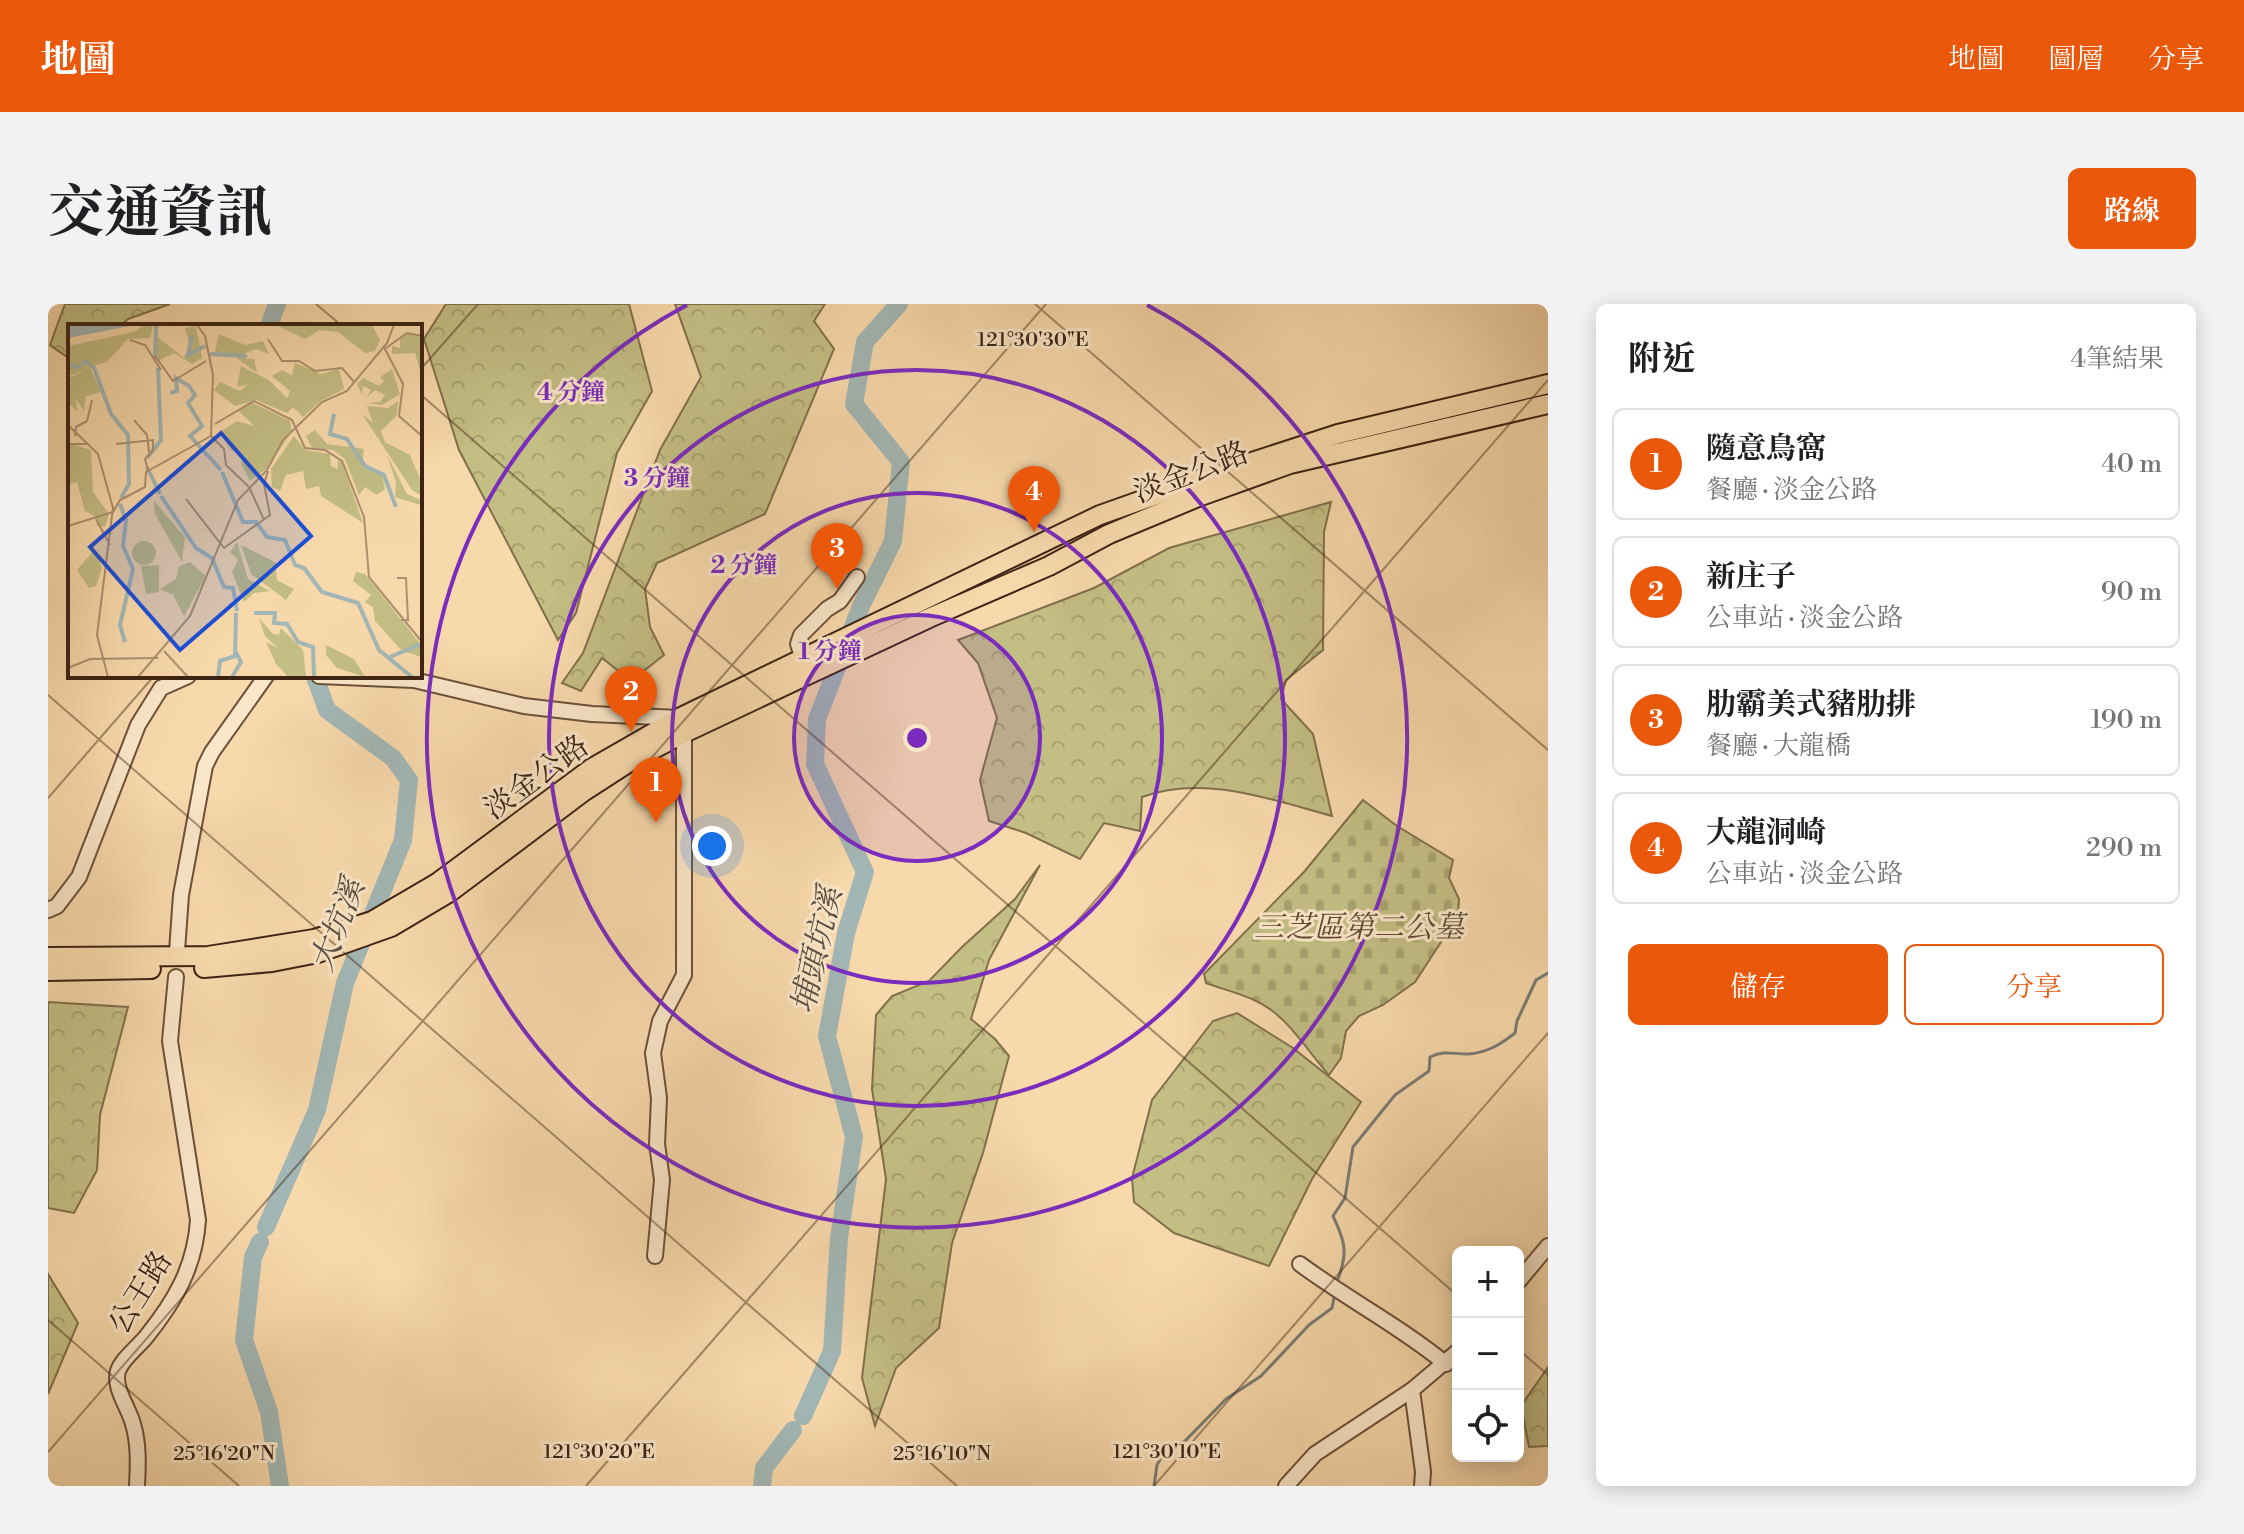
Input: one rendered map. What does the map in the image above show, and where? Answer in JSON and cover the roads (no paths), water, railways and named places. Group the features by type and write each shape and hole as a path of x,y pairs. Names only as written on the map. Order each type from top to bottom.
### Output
{"main road":[{"name":"淡金公路","path":"168,963 272,962 383,923 450,892 681,726 809,656 1100,515 1338,434 1548,384"},
{"name":"淡金公路","path":"681,726 800,680 929,618 1049,566 1109,534 1198,497 1264,473 1349,449 1548,404"},
{"path":"48,957 168,963"},
{"path":"48,971 168,963"}],"street":[{"path":"809,656 798,644 801,635 827,609 840,601 857,577"},
{"path":"48,910 57,906 79,877 138,725 161,688 184,678"},
{"name":"公王路","path":"137,1486 138,1456 133,1424 117,1379 119,1367 147,1335 186,1276 196,1247 198,1220 170,1041 168,963 205,766 265,678"},
{"path":"343,678 414,680 524,706 681,726 684,975 660,1021 653,1053 658,1086 657,1144 662,1180 655,1256"},
{"path":"1524,1275 1548,1246"},
{"path":"1300,1264 1336,1290 1412,1336 1446,1364"},
{"path":"1286,1486 1315,1454 1412,1390 1452,1358"},
{"path":"1412,1390 1423,1472 1422,1486"}],"waterway":[{"name":"大坑溪","path":"270,324 277,304"},
{"name":"埔頭坑溪","path":"803,1416 832,1351 839,1238 854,1137 827,1036 846,933 865,872 815,764 817,719 861,606 893,541 901,462 854,404 865,342 899,304"},
{"name":"大坑溪","path":"266,1227 317,1110 345,983 403,840 409,780 393,758 327,710 316,678"},
{"path":"1337,1282 1344,1248 1333,1216 1345,1198 1353,1147 1395,1095 1429,1071 1430,1057 1444,1053 1481,1052 1515,1033 1517,1021 1536,980 1548,973"},
{"name":"大坑溪","path":"260,1242 253,1257 244,1340 269,1412 280,1486"},
{"path":"1154,1486 1157,1465 1163,1454 1185,1441 1226,1399 1261,1376 1309,1325 1332,1308 1335,1293"},
{"name":"埔頭坑溪","path":"762,1486 764,1468 793,1430"}],"place":[{"name":"大龍洞崎","path":"1034,532"},
{"name":"肋霸美式豬肋排","path":"837,589"},
{"name":"新庄子","path":"631,732"},
{"name":"隨意鳥窩","path":"656,823"}],"park label":[{"name":"三芝區第二公墓","path":"1359,927"}]}
